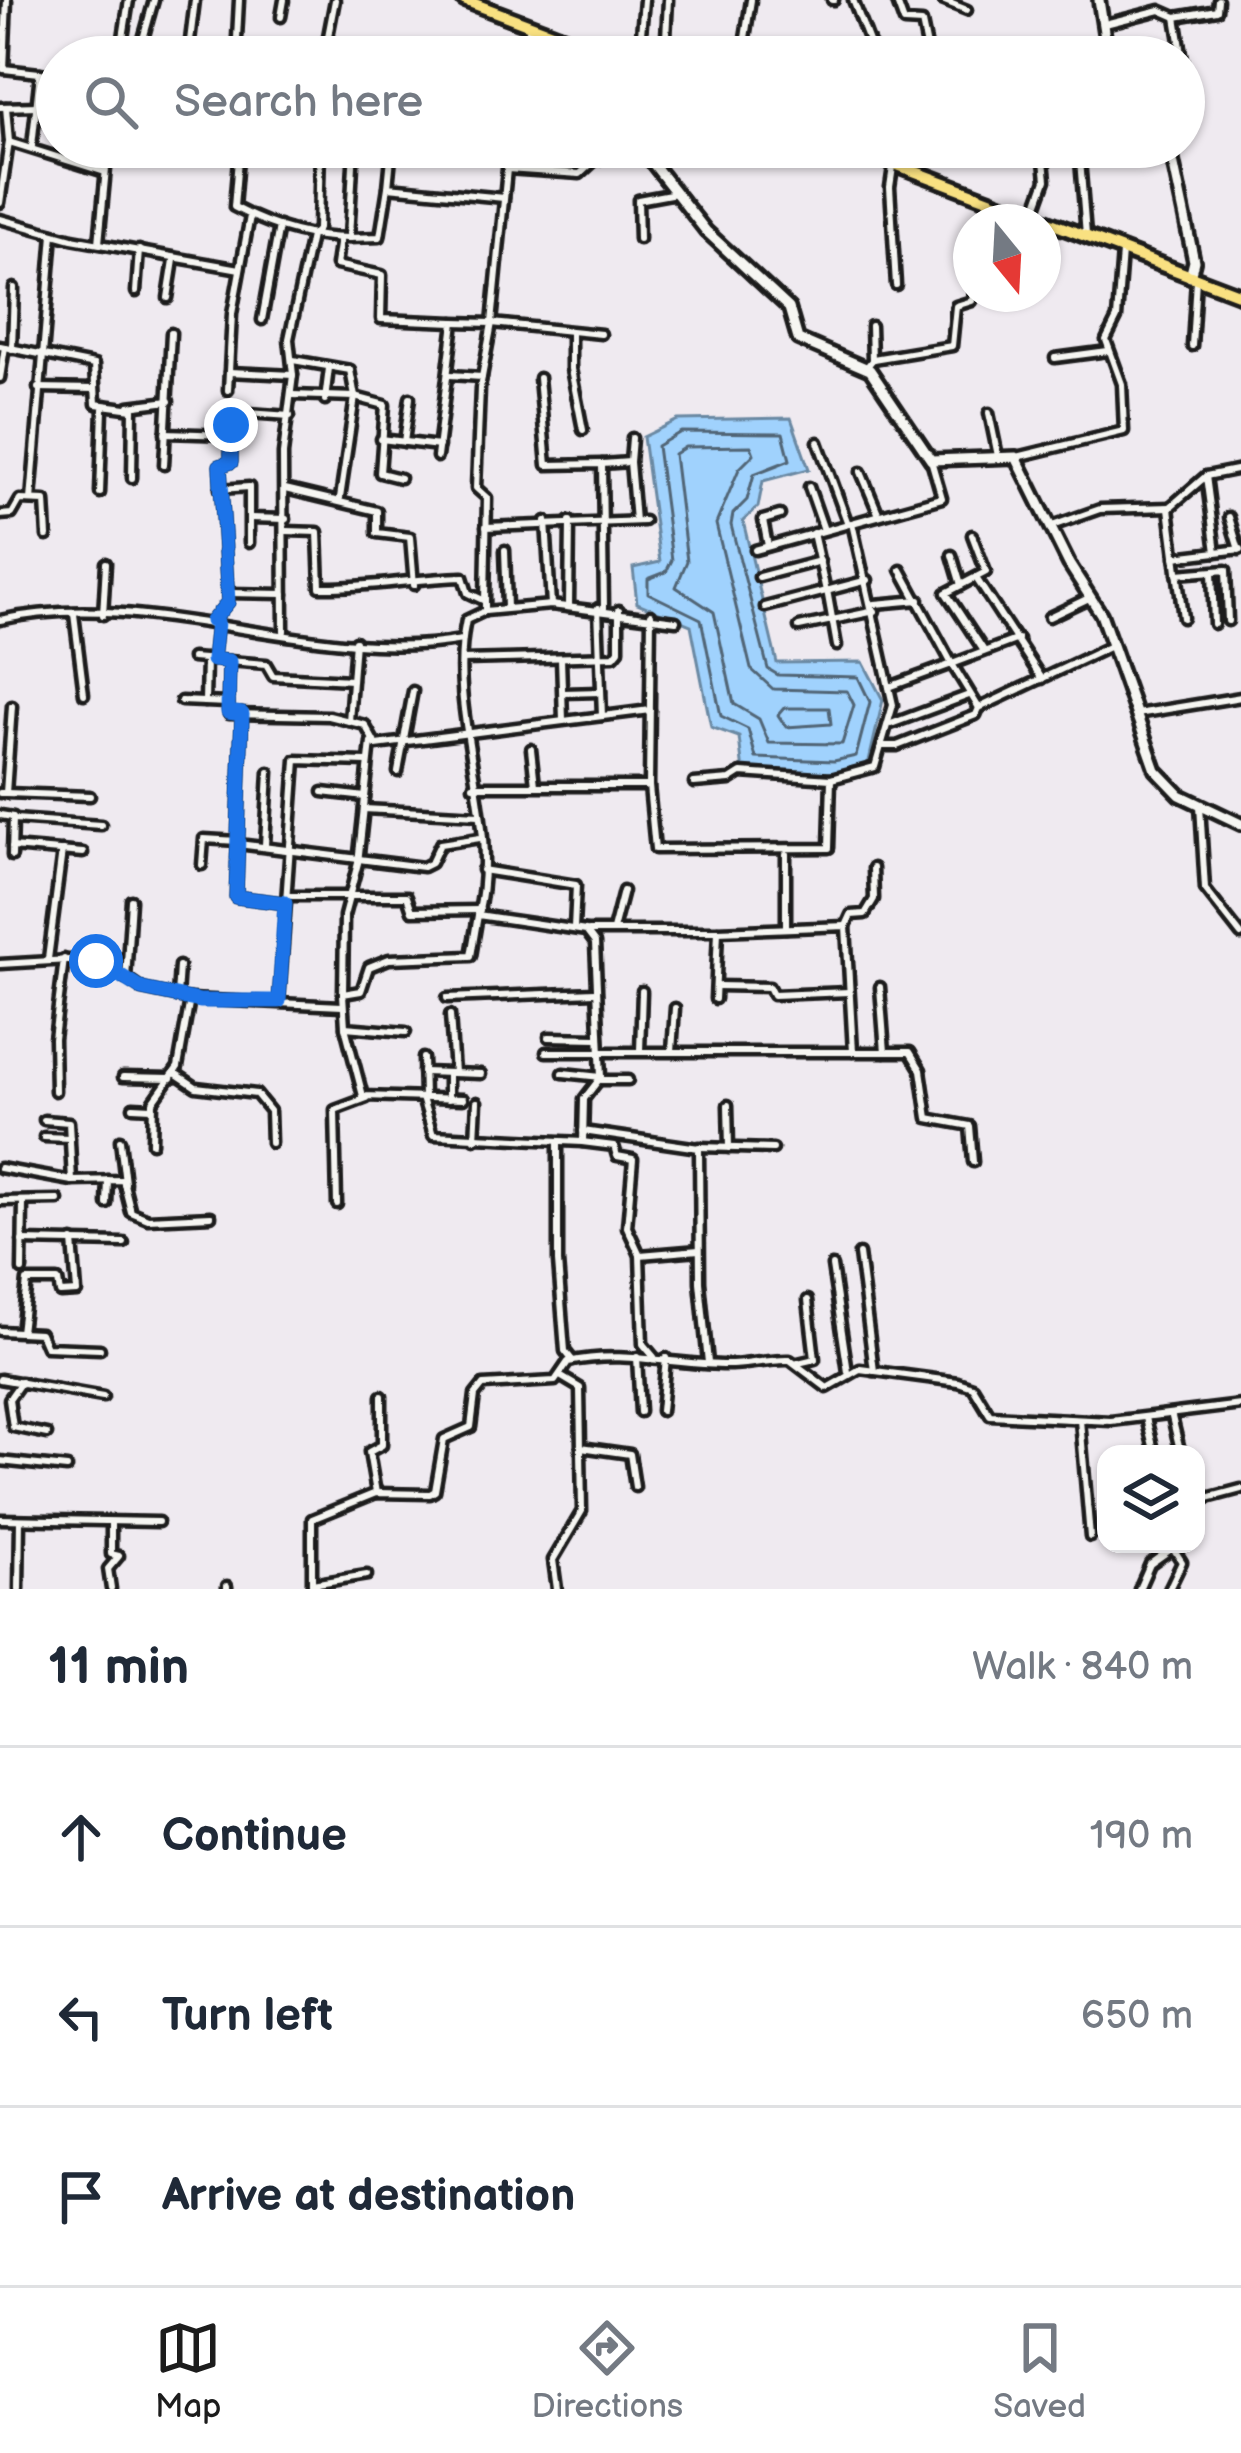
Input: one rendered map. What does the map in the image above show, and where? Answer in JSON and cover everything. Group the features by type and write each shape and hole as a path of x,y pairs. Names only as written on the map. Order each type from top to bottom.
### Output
{"main road":[{"path":"464,0 508,12 558,36"},
{"path":"905,168 1000,204"},
{"path":"1061,228 1241,295"}],"street":[{"path":"7,0 2,70 36,73"},
{"path":"124,36 129,0"},
{"path":"144,36 154,0"},
{"path":"190,36 196,0"},
{"path":"237,36 239,0"},
{"path":"280,17 284,0"},
{"path":"328,36 334,0"},
{"path":"641,36 644,0"},
{"path":"666,36 668,0"},
{"path":"746,36 752,0"},
{"path":"853,0 866,36"},
{"path":"896,0 904,22 922,23 925,36"},
{"path":"942,0 967,10"},
{"path":"1100,0 1106,36"},
{"path":"1105,24 1160,10 1176,16 1217,10 1218,0"},
{"path":"1176,16 1179,36"},
{"path":"528,36 530,25"},
{"path":"0,203 9,142 3,107 36,106"},
{"path":"32,146 36,119"},
{"path":"9,142 36,147"},
{"path":"94,168 105,172"},
{"path":"99,243 106,168"},
{"path":"236,168 234,207 311,236 345,238 380,238 390,168"},
{"path":"284,631 283,454 293,374 289,339 311,236 319,224 320,168"},
{"path":"352,168 345,238 336,265 382,275 382,320 492,323 601,334"},
{"path":"485,611 486,495 476,488 482,377 509,168"},
{"path":"519,168 580,174 587,168"},
{"path":"657,168 706,231 789,308 798,339 869,364 952,346 955,312"},
{"path":"896,168 890,187 896,285"},
{"path":"1037,204 1046,180 1045,168"},
{"path":"1081,168 1086,238"},
{"path":"1174,168 1194,261 1192,346"},
{"path":"388,187 504,198"},
{"path":"639,239 638,200 680,193"},
{"path":"228,390 250,215"},
{"path":"0,219 174,260 240,268"},
{"path":"262,320 279,226"},
{"path":"31,500 39,354 53,234"},
{"path":"136,292 139,250"},
{"path":"931,460 1016,457 1124,430 1121,376 1108,351 1122,252"},
{"path":"168,298 174,260"},
{"path":"0,378 14,288"},
{"path":"437,457 454,322"},
{"path":"755,550 942,498 931,460 869,364 871,326"},
{"path":"571,332 572,369 584,430"},
{"path":"164,465 171,333"},
{"path":"6,347 91,362 96,404 103,409 169,401"},
{"path":"1054,358 1108,351"},
{"path":"293,360 353,373 355,397 340,498"},
{"path":"325,400 328,367"},
{"path":"229,372 293,374"},
{"path":"448,375 482,377"},
{"path":"539,378 547,465 630,462"},
{"path":"38,388 94,389"},
{"path":"292,395 325,400 355,397 385,404 381,476 400,478"},
{"path":"404,442 410,398"},
{"path":"129,406 134,412 132,478"},
{"path":"100,493 103,409"},
{"path":"205,702 215,621 228,602 220,464 231,462 232,424 244,422 248,413 290,416"},
{"path":"989,413 998,456"},
{"path":"165,434 231,435"},
{"path":"632,437 634,521"},
{"path":"380,440 439,446"},
{"path":"694,782 730,780 741,773 831,779 870,771 883,746 891,724 889,687 874,607 850,523 818,442"},
{"path":"1016,457 1114,645 1166,784 1241,824"},
{"path":"602,464 602,716"},
{"path":"1049,527 1100,509 1171,507 1206,476 1241,469"},
{"path":"861,472 879,515"},
{"path":"1206,476 1216,552"},
{"path":"220,489 249,487 249,543"},
{"path":"809,487 824,530"},
{"path":"286,489 340,498 377,511 377,533 407,534 414,585"},
{"path":"0,515 12,514 18,502 47,504 47,536"},
{"path":"1171,507 1183,618"},
{"path":"768,546 763,520 780,515"},
{"path":"250,518 286,519"},
{"path":"1175,557 1240,549 1229,518"},
{"path":"547,521 551,605"},
{"path":"569,606 570,521"},
{"path":"486,526 644,521"},
{"path":"286,531 318,532 320,587 414,585 429,578 463,578 468,593 469,615 462,640 465,731 479,815 482,870 471,956 389,959 369,967 361,991 343,994"},
{"path":"814,533 838,646"},
{"path":"972,535 986,572 946,594 984,651"},
{"path":"505,550 507,608"},
{"path":"952,555 961,585"},
{"path":"759,577 820,561"},
{"path":"103,615 106,563"},
{"path":"883,746 898,746 978,714 979,708 902,570"},
{"path":"1212,572 1214,624"},
{"path":"1177,574 1228,573 1228,621"},
{"path":"976,578 1042,679"},
{"path":"765,607 868,580"},
{"path":"227,592 284,594"},
{"path":"468,593 485,601"},
{"path":"1049,617 1089,598"},
{"path":"799,627 919,600"},
{"path":"469,615 551,605 651,614 676,621"},
{"path":"462,659 600,658 619,650 619,610"},
{"path":"74,614 76,657 85,664 84,694"},
{"path":"651,614 650,786 655,849 827,851 831,779"},
{"path":"0,620 103,615 215,621 411,647 462,640"},
{"path":"889,687 1018,639"},
{"path":"349,722 355,641"},
{"path":"979,708 1114,645"},
{"path":"192,658 268,664 273,676 352,680"},
{"path":"562,658 562,720"},
{"path":"229,661 230,714 329,716 367,727 371,742 358,862 347,896 342,1006 367,1097"},
{"path":"398,772 413,691"},
{"path":"562,693 601,692"},
{"path":"891,724 969,695"},
{"path":"1137,714 1241,697"},
{"path":"181,700 228,703"},
{"path":"12,706 3,793 90,796"},
{"path":"371,742 650,710"},
{"path":"242,714 236,897 407,896 412,911 478,912 586,931 846,926"},
{"path":"530,749 536,784"},
{"path":"279,1001 296,758 369,762"},
{"path":"265,845 269,772"},
{"path":"473,786 650,786"},
{"path":"323,792 365,797"},
{"path":"1200,805 1204,889 1241,935"},
{"path":"364,809 479,815"},
{"path":"0,815 101,825"},
{"path":"14,819 12,852 83,853"},
{"path":"202,865 204,839 423,867 431,863 440,844 480,838"},
{"path":"48,959 62,851"},
{"path":"786,852 786,928"},
{"path":"853,1052 846,926 851,915 865,914 873,901 873,868"},
{"path":"482,870 576,885 574,928"},
{"path":"613,930 623,891"},
{"path":"126,979 131,900"},
{"path":"582,1142 584,1100 600,1078 595,943 586,931"},
{"path":"715,999 718,931"},
{"path":"55,1091 54,1039 64,958"},
{"path":"0,964 64,958 96,961 142,989 190,999 342,1006"},
{"path":"176,996 179,966"},
{"path":"717,986 769,987 773,995 849,992"},
{"path":"880,987 885,1052"},
{"path":"640,1052 642,991"},
{"path":"447,998 595,992"},
{"path":"152,1143 152,1108 173,1075 190,999"},
{"path":"672,1051 675,1008"},
{"path":"448,1099 451,1015"},
{"path":"345,1027 406,1032"},
{"path":"549,1037 598,1038"},
{"path":"546,1052 912,1054 921,1070 929,1120 970,1126 973,1162"},
{"path":"423,1058 423,1098 433,1136 582,1142 614,1146 621,1158 633,1160 627,1227 640,1255 643,1344 654,1357"},
{"path":"423,1072 481,1074"},
{"path":"563,1073 628,1080"},
{"path":"123,1078 173,1075 196,1087 256,1094 270,1111 271,1143"},
{"path":"337,1204 335,1110 367,1097 463,1099"},
{"path":"475,1139 478,1102"},
{"path":"728,1105 728,1148"},
{"path":"133,1107 152,1108"},
{"path":"44,1120 68,1121 72,1181"},
{"path":"584,1131 698,1147 773,1149"},
{"path":"44,1137 70,1138"},
{"path":"121,1140 134,1215 211,1216"},
{"path":"558,1144 558,1262 565,1351 573,1361"},
{"path":"698,1147 699,1250 708,1363"},
{"path":"0,1168 72,1181 125,1183"},
{"path":"107,1204 108,1180"},
{"path":"0,1202 58,1200"},
{"path":"22,1203 22,1270"},
{"path":"22,1241 124,1243"},
{"path":"21,1332 27,1281 58,1281 60,1293 77,1292 73,1241"},
{"path":"640,1255 699,1250"},
{"path":"859,1254 874,1371"},
{"path":"832,1266 848,1372"},
{"path":"367,1575 312,1586 312,1519 376,1493 435,1491 440,1448 448,1436 471,1426 475,1395 483,1385 535,1384 560,1376 573,1361 654,1357 708,1363 798,1363 815,1359 808,1300"},
{"path":"0,1330 40,1333 46,1347 100,1349"},
{"path":"637,1357 640,1412"},
{"path":"661,1411 666,1358"},
{"path":"798,1363 827,1388 848,1372 874,1371 966,1383 991,1415 1146,1418 1241,1405"},
{"path":"557,1589 553,1560 582,1511 580,1388 560,1376"},
{"path":"0,1379 103,1397"},
{"path":"21,1382 9,1399 13,1427 47,1434"},
{"path":"376,1493 369,1452 382,1445 382,1396"},
{"path":"1172,1416 1179,1445"},
{"path":"1146,1418 1153,1445"},
{"path":"1080,1420 1090,1537"},
{"path":"581,1447 620,1449 632,1455 634,1487"},
{"path":"0,1461 67,1468"},
{"path":"1205,1499 1241,1489"},
{"path":"0,1519 158,1522"},
{"path":"19,1589 20,1520"},
{"path":"110,1589 108,1569 119,1556 111,1554 111,1522"},
{"path":"1139,1589 1150,1564 1166,1553"},
{"path":"1169,1589 1182,1562 1179,1553"}],"water":[{"path":"791,418 809,469 763,481 758,507 743,521 777,663 863,662 883,700 868,765 836,773 743,772 739,737 711,727 691,625 637,603 633,568 660,562 643,437 678,420"}],"route":[{"path":"96,961 142,989 200,1001 279,1001 285,903 236,897 242,714 228,712 229,661 213,660 217,622 212,621 228,602 220,466 231,462 231,425"}]}
